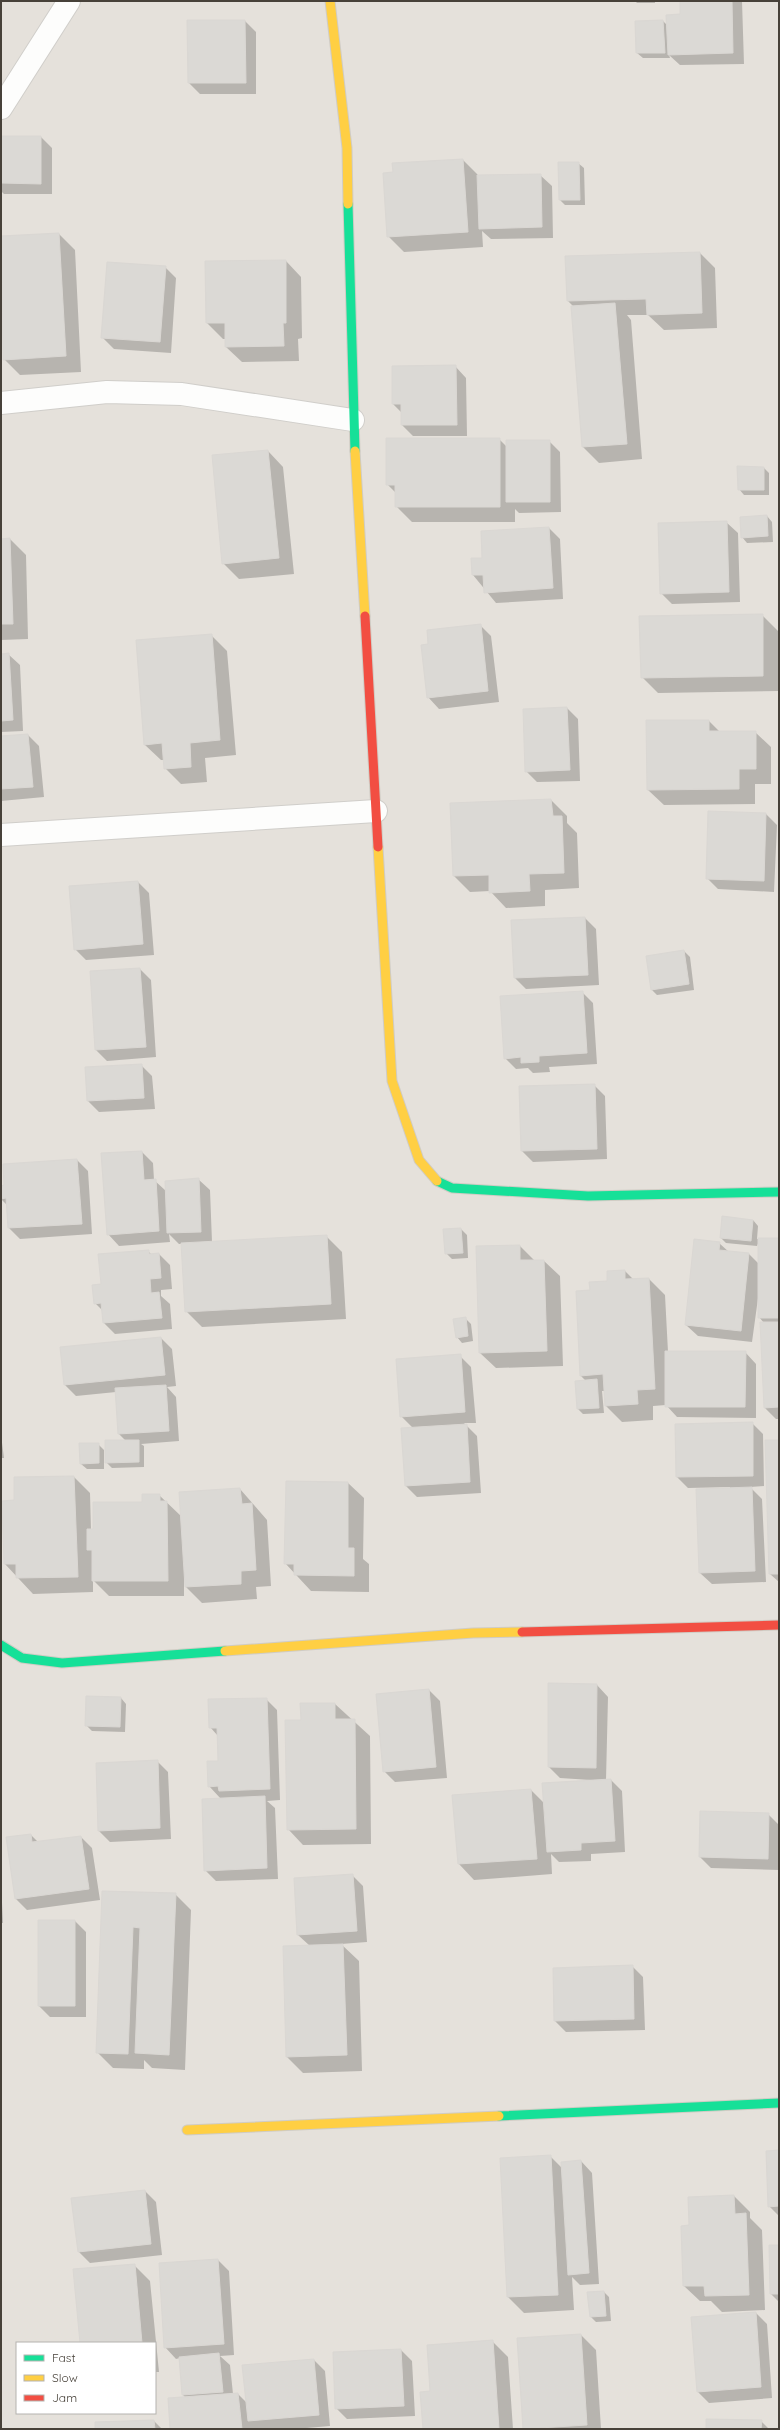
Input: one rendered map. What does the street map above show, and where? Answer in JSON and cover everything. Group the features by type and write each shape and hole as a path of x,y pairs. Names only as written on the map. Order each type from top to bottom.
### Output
{"street":[{"path":"1,108 69,1"},
{"path":"330,1 347,148 353,420 392,1081 419,1160 437,1181 452,1188 588,1196 779,1192"},
{"path":"1,403 107,392 182,394 353,420"},
{"path":"1,835 376,811"},
{"path":"1,1645 7,1651 23,1659 62,1663 473,1633 779,1624"},
{"path":"187,2130 779,2103"}],"shaded area":[{"path":"1,1 779,1 779,2429 1,2429"}],"building":[{"path":"680,1 732,1 733,53 668,55 666,15 680,14"},
{"path":"187,20 245,20 246,83 188,83"},
{"path":"663,20 665,53 636,53 635,21"},
{"path":"1,136 41,136 41,184 1,183"},
{"path":"463,159 468,232 387,237 383,173 393,172 392,163"},
{"path":"558,162 579,162 580,200 559,200"},
{"path":"541,174 542,227 479,229 477,175"},
{"path":"59,233 66,356 3,360 1,236"},
{"path":"700,252 702,313 647,315 646,299 567,301 565,256"},
{"path":"286,260 286,323 283,323 284,346 225,347 225,323 206,323 205,261"},
{"path":"107,262 166,266 160,342 101,338"},
{"path":"615,303 627,444 582,447 571,306"},
{"path":"456,365 457,425 401,425 401,404 392,404 392,366"},
{"path":"386,438 500,438 500,507 395,507 395,485 386,485"},
{"path":"506,440 550,440 550,502 506,502"},
{"path":"268,450 279,558 222,564 212,455"},
{"path":"737,466 764,467 764,490 738,490"},
{"path":"767,515 768,536 741,538 740,517"},
{"path":"727,521 729,592 660,594 658,523"},
{"path":"549,527 553,588 484,593 483,575 472,575 471,558 482,558 481,531"},
{"path":"10,538 13,624 1,624 1,539"},
{"path":"763,614 763,676 641,678 639,616"},
{"path":"481,624 488,691 427,698 421,645 428,644 427,630"},
{"path":"212,634 220,740 190,743 191,767 164,769 162,743 144,745 136,640"},
{"path":"9,653 13,720 1,721 1,654"},
{"path":"567,707 570,770 525,772 523,709"},
{"path":"646,720 709,720 709,731 756,731 756,769 739,769 739,789 647,790"},
{"path":"28,734 33,787 1,789 1,736"},
{"path":"551,799 553,816 562,816 564,873 529,874 530,891 489,893 489,875 453,876 450,803"},
{"path":"708,811 766,813 764,881 706,879"},
{"path":"138,881 143,944 74,950 69,886"},
{"path":"585,917 588,975 514,978 511,920"},
{"path":"684,950 689,984 651,990 646,956"},
{"path":"140,968 146,1047 95,1050 90,971"},
{"path":"583,991 587,1053 539,1056 539,1062 521,1063 521,1057 504,1059 500,996"},
{"path":"142,1064 144,1098 87,1101 85,1067"},
{"path":"595,1084 597,1149 521,1151 519,1086"},
{"path":"142,1151 144,1180 156,1179 159,1231 107,1235 101,1153"},
{"path":"77,1159 82,1224 8,1228 6,1198 1,1199 1,1186 4,1185 3,1164"},
{"path":"199,1178 201,1232 167,1233 165,1181"},
{"path":"722,1216 753,1220 751,1241 720,1238"},
{"path":"461,1228 463,1253 445,1254 443,1229"},
{"path":"327,1235 331,1304 185,1312 181,1243"},
{"path":"758,1238 779,1238 779,1318 758,1318"},
{"path":"694,1239 720,1242 719,1250 749,1253 741,1331 685,1325"},
{"path":"520,1245 520,1260 544,1260 547,1351 479,1353 476,1246"},
{"path":"149,1250 149,1254 159,1253 161,1278 150,1279 151,1293 159,1292 162,1318 103,1323 101,1303 94,1304 92,1285 101,1284 98,1254"},
{"path":"625,1270 625,1279 649,1278 655,1389 637,1390 638,1404 605,1406 603,1374 580,1376 576,1291 590,1290 589,1282 607,1281 607,1271"},
{"path":"466,1317 468,1336 456,1338 453,1319"},
{"path":"760,1322 779,1322 779,1407 764,1408"},
{"path":"161,1337 165,1375 64,1385 60,1347"},
{"path":"665,1351 746,1351 745,1407 665,1407"},
{"path":"461,1354 465,1412 400,1417 396,1359"},
{"path":"597,1379 599,1408 577,1409 575,1381"},
{"path":"166,1385 169,1431 118,1434 115,1388"},
{"path":"753,1422 753,1476 676,1477 675,1424"},
{"path":"467,1424 470,1482 405,1486 401,1428"},
{"path":"105,1440 139,1440 139,1462 105,1463"},
{"path":"765,1440 779,1440 779,1574 769,1574"},
{"path":"79,1443 99,1443 99,1463 80,1464"},
{"path":"74,1476 78,1577 16,1578 16,1564 4,1564 2,1501 14,1500 14,1477"},
{"path":"286,1481 348,1482 348,1548 354,1548 354,1576 294,1575 294,1564 284,1564"},
{"path":"752,1487 755,1571 699,1573 696,1489"},
{"path":"240,1488 242,1504 252,1503 256,1570 241,1571 241,1584 185,1587 179,1492"},
{"path":"142,1494 160,1494 160,1501 167,1501 168,1581 92,1581 92,1550 87,1550 87,1529 93,1529 93,1502 142,1502"},
{"path":"548,1683 597,1684 596,1768 548,1767"},
{"path":"429,1689 436,1767 383,1772 376,1694"},
{"path":"86,1696 121,1697 120,1727 85,1726"},
{"path":"267,1698 270,1789 219,1791 218,1786 208,1787 207,1761 218,1761 217,1728 209,1728 208,1699"},
{"path":"300,1703 335,1703 335,1719 355,1719 356,1829 287,1830 285,1720 301,1720"},
{"path":"158,1760 160,1828 98,1831 96,1763"},
{"path":"611,1779 615,1841 581,1843 581,1850 547,1852 542,1783"},
{"path":"531,1789 537,1859 458,1864 452,1795"},
{"path":"265,1796 267,1868 204,1871 202,1799"},
{"path":"700,1811 769,1813 768,1859 699,1857"},
{"path":"31,1834 32,1842 81,1836 89,1889 15,1899 6,1837"},
{"path":"353,1874 357,1931 297,1935 294,1878"},
{"path":"102,1891 176,1893 169,2055 135,2053 140,1928 133,1927 128,2054 96,2053"},
{"path":"38,1920 75,1920 75,2006 38,2006"},
{"path":"343,1944 347,2055 286,2057 283,1946"},
{"path":"633,1965 634,2019 554,2021 553,1968"},
{"path":"779,2150 779,2206 768,2207 766,2151"},
{"path":"551,2155 558,2295 507,2297 500,2158"},
{"path":"581,2160 589,2273 568,2275 561,2162"},
{"path":"145,2190 151,2244 78,2252 71,2198"},
{"path":"734,2195 735,2214 746,2213 749,2295 705,2296 704,2286 683,2286 681,2226 689,2225 688,2197"},
{"path":"769,2245 779,2245 779,2294 770,2294"},
{"path":"218,2259 224,2344 164,2348 159,2263"},
{"path":"135,2264 142,2342 80,2342 73,2269"},
{"path":"604,2291 606,2316 590,2317 587,2292"},
{"path":"756,2312 761,2387 697,2392 691,2317"},
{"path":"581,2334 587,2425 523,2429 517,2338"},
{"path":"493,2340 499,2429 423,2429 420,2392 430,2391 427,2345"},
{"path":"401,2349 404,2406 335,2409 333,2352"},
{"path":"219,2353 223,2392 182,2395 179,2357"},
{"path":"314,2359 319,2415 248,2421 242,2365"},
{"path":"238,2393 242,2429 170,2429 168,2398"},
{"path":"706,2419 762,2420 761,2429 706,2429"},
{"path":"154,2420 155,2429 95,2429 95,2422"}],"traffic: fast":[{"path":"348,204 355,451"},
{"path":"437,1181 452,1188 588,1196 779,1192"},
{"path":"1,1645 22,1658 62,1663 225,1651"},
{"path":"499,2116 779,2103"}],"traffic: slow":[{"path":"330,1 347,148 348,204"},
{"path":"355,451 365,616"},
{"path":"378,847 392,1081 419,1160 437,1181"},
{"path":"225,1651 473,1633 522,1632"},
{"path":"187,2130 499,2116"}],"traffic: jam":[{"path":"365,616 378,847"},
{"path":"522,1632 779,1625"}]}
